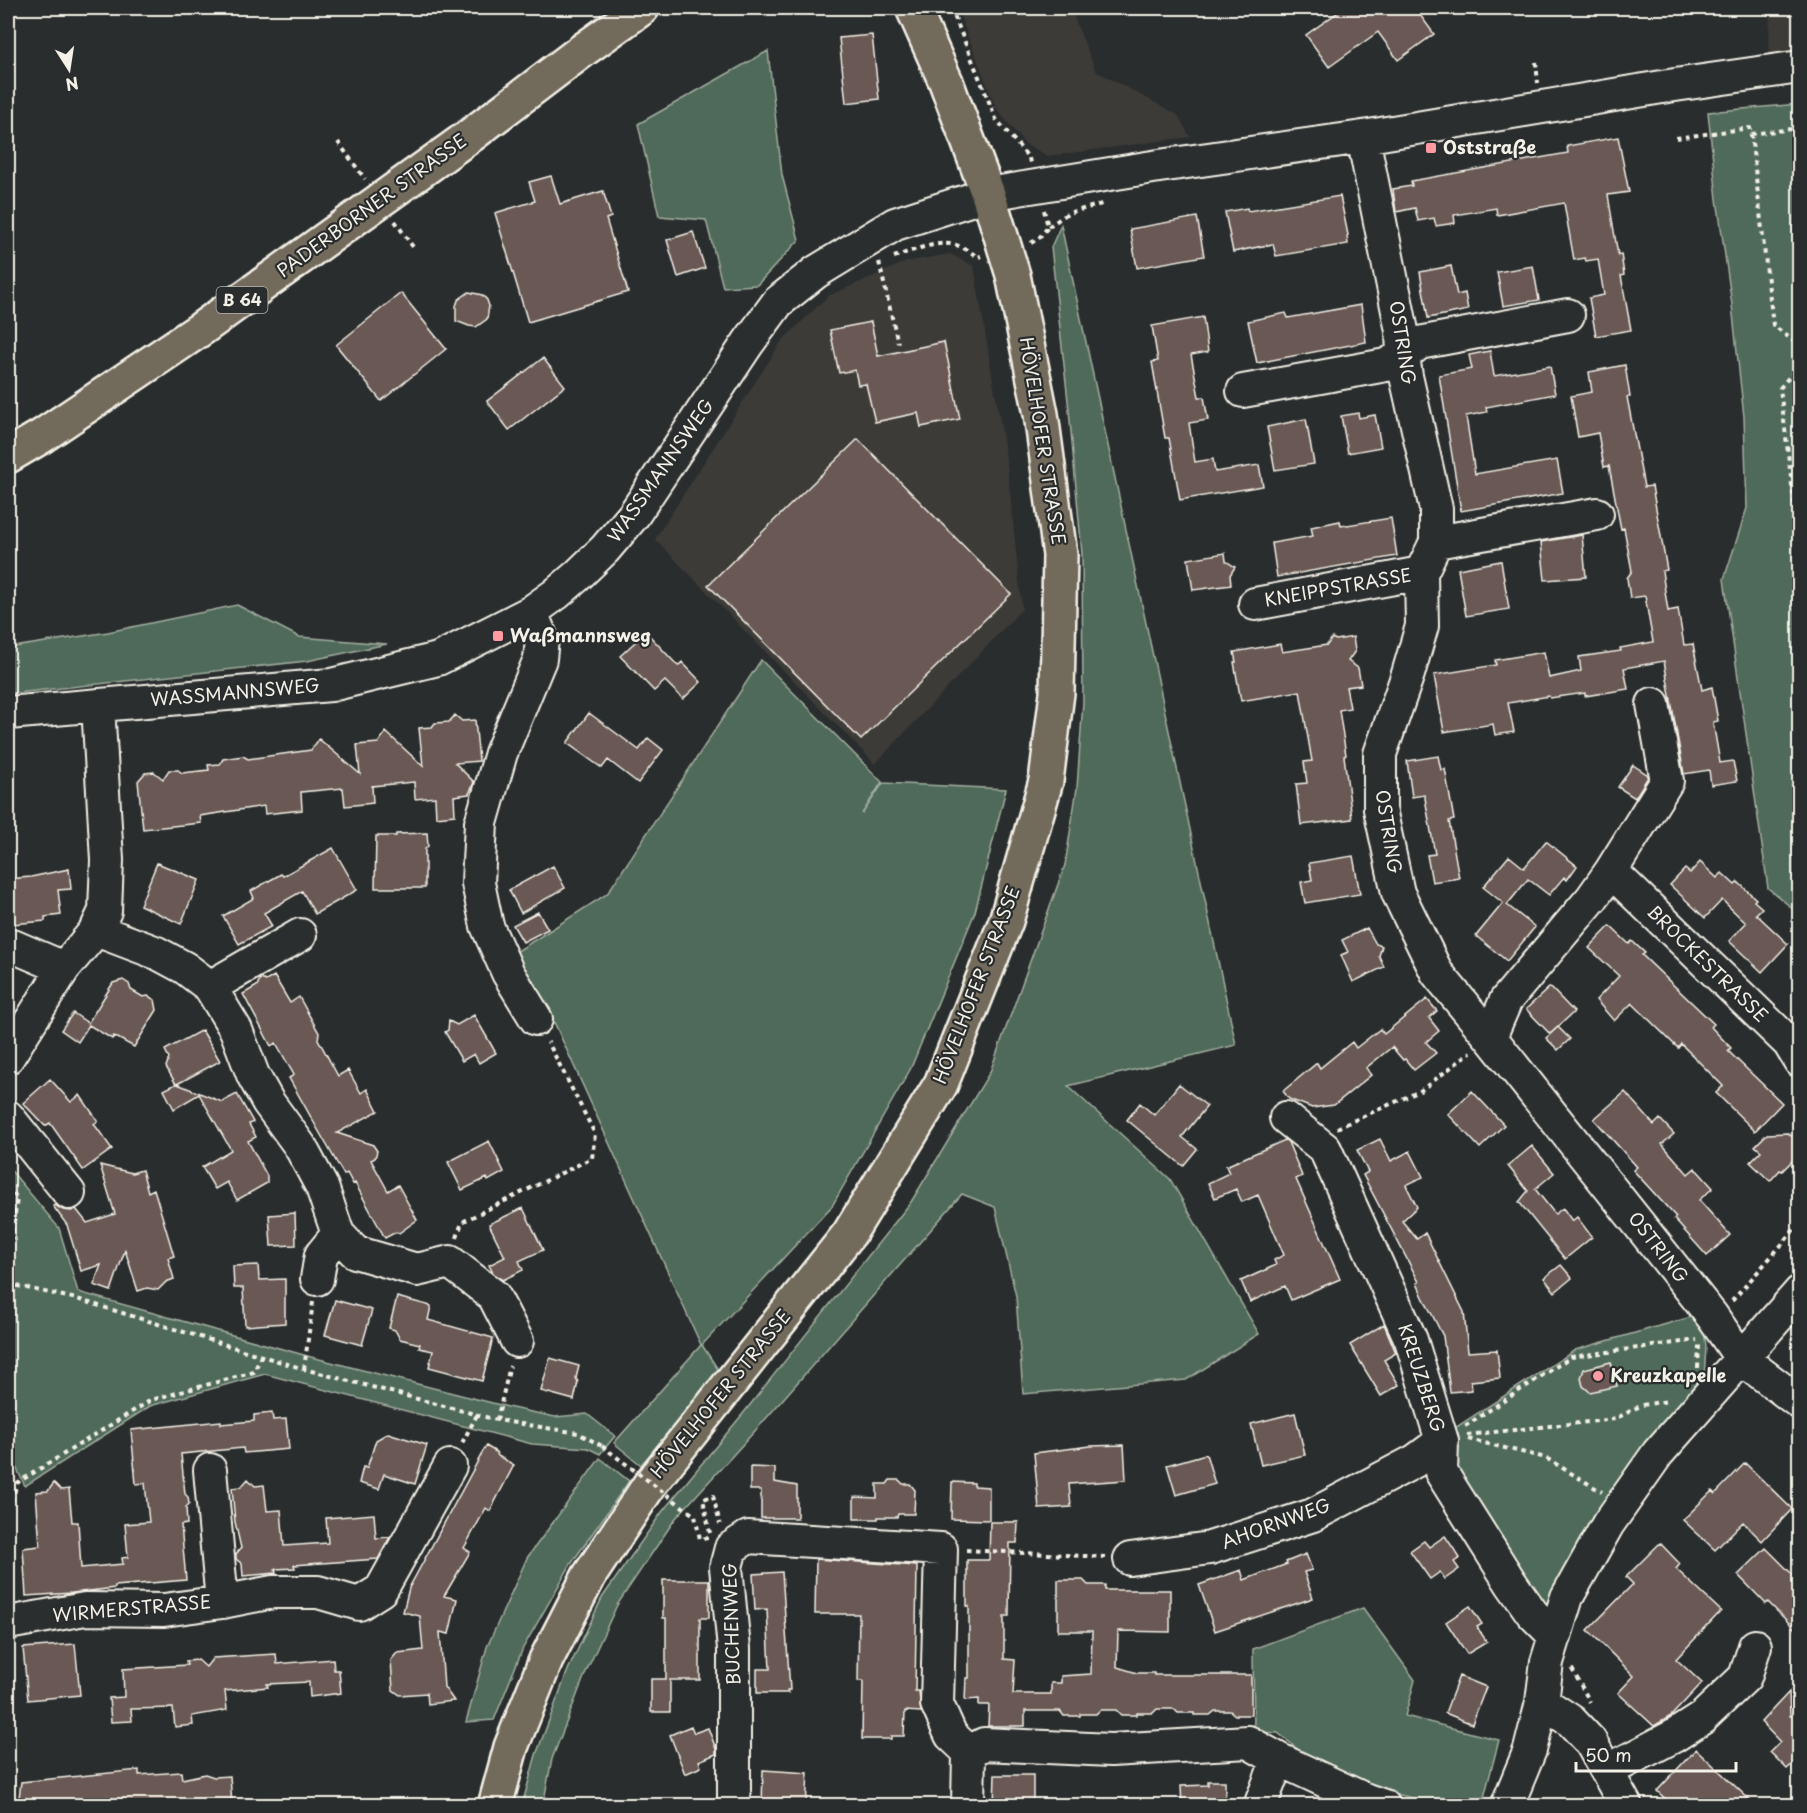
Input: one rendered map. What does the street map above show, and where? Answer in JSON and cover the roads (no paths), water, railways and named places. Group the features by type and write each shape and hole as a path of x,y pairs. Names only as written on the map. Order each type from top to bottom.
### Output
{"main road":[{"name":"PADERBORNER STRASSE","path":"8,456 42,436 201,329 471,135 630,16 668,8"},
{"name":"HÖVELHOFER STRASSE","path":"892,8 934,55"},
{"name":"HÖVELHOFER STRASSE","path":"495,1806 511,1747 546,1660 589,1576 650,1484 849,1234 941,1083 1006,921 1046,781 1057,693 1060,555 1041,414 1013,275 988,194 934,55 913,8"}],"street":[{"path":"988,194 1800,67"},
{"name":"OSTRING","path":"1363,137 1402,331 1406,376 1436,509 1436,542 1421,573 1422,626 1380,754 1380,809 1398,893 1437,973 1712,1317 1741,1358 1800,1403"},
{"name":"WASSMANNSWEG","path":"8,713 331,685 438,659 531,612 577,576 605,549 633,516 778,302 816,272 895,224 988,194"},
{"path":"1243,391 1386,365 1403,356 1419,343 1568,315"},
{"path":"1436,542 1597,514"},
{"name":"KNEIPPSTRASSE","path":"1255,604 1421,573"},
{"path":"531,612 542,639 540,658 501,753 481,823 478,883 487,926 508,973 536,1019"},
{"path":"1490,1037 1506,1000 1592,898 1667,781 1653,704"},
{"path":"8,1057 64,968 96,930 105,911 107,860 98,705"},
{"name":"BROCKESTRASSE","path":"1611,871 1789,1043 1800,1061"},
{"path":"96,930 157,953 185,968 210,987 236,1030 253,1075 268,1102 300,1146 322,1188 338,1234 355,1252 417,1270 450,1262 494,1296 517,1341"},
{"path":"210,987 300,935"},
{"path":"8,944 64,968"},
{"path":"8,1117 69,1192"},
{"name":"KREUZBERG","path":"1286,1118 1325,1149 1411,1340 1442,1441 1441,1472 1511,1582 1532,1612 1555,1636"},
{"path":"317,1279 321,1255 338,1234"},
{"path":"1507,1806 1530,1750 1542,1702 1547,1662 1567,1597 1608,1524 1658,1453 1800,1292"},
{"name":"AHORNWEG","path":"1130,1559 1210,1548 1313,1515 1415,1461 1442,1441"},
{"name":"WIRMERSTRASSE","path":"8,1623 85,1609 164,1610 273,1592 318,1592 359,1604 381,1590 450,1466"},
{"name":"WIRMERSTRASSE","path":"210,1470 222,1602"},
{"name":"BUCHENWEG","path":"734,1806 734,1649 726,1568 731,1548 748,1537 941,1549 937,1704 951,1735 969,1752"},
{"path":"1607,1771 1674,1737 1702,1718 1745,1677 1755,1646"},
{"path":"1542,1702 1571,1721 1590,1741 1626,1806"},
{"path":"968,1806 969,1752 984,1744 1111,1750 1248,1742 1278,1759 1384,1806"},
{"path":"1260,1806 1278,1759"}],"place":[{"name":"Oststraße","path":"1431,148"},
{"name":"Waßmannsweg","path":"498,636"},
{"name":"Kreuzkapelle","path":"1598,1376"}]}
